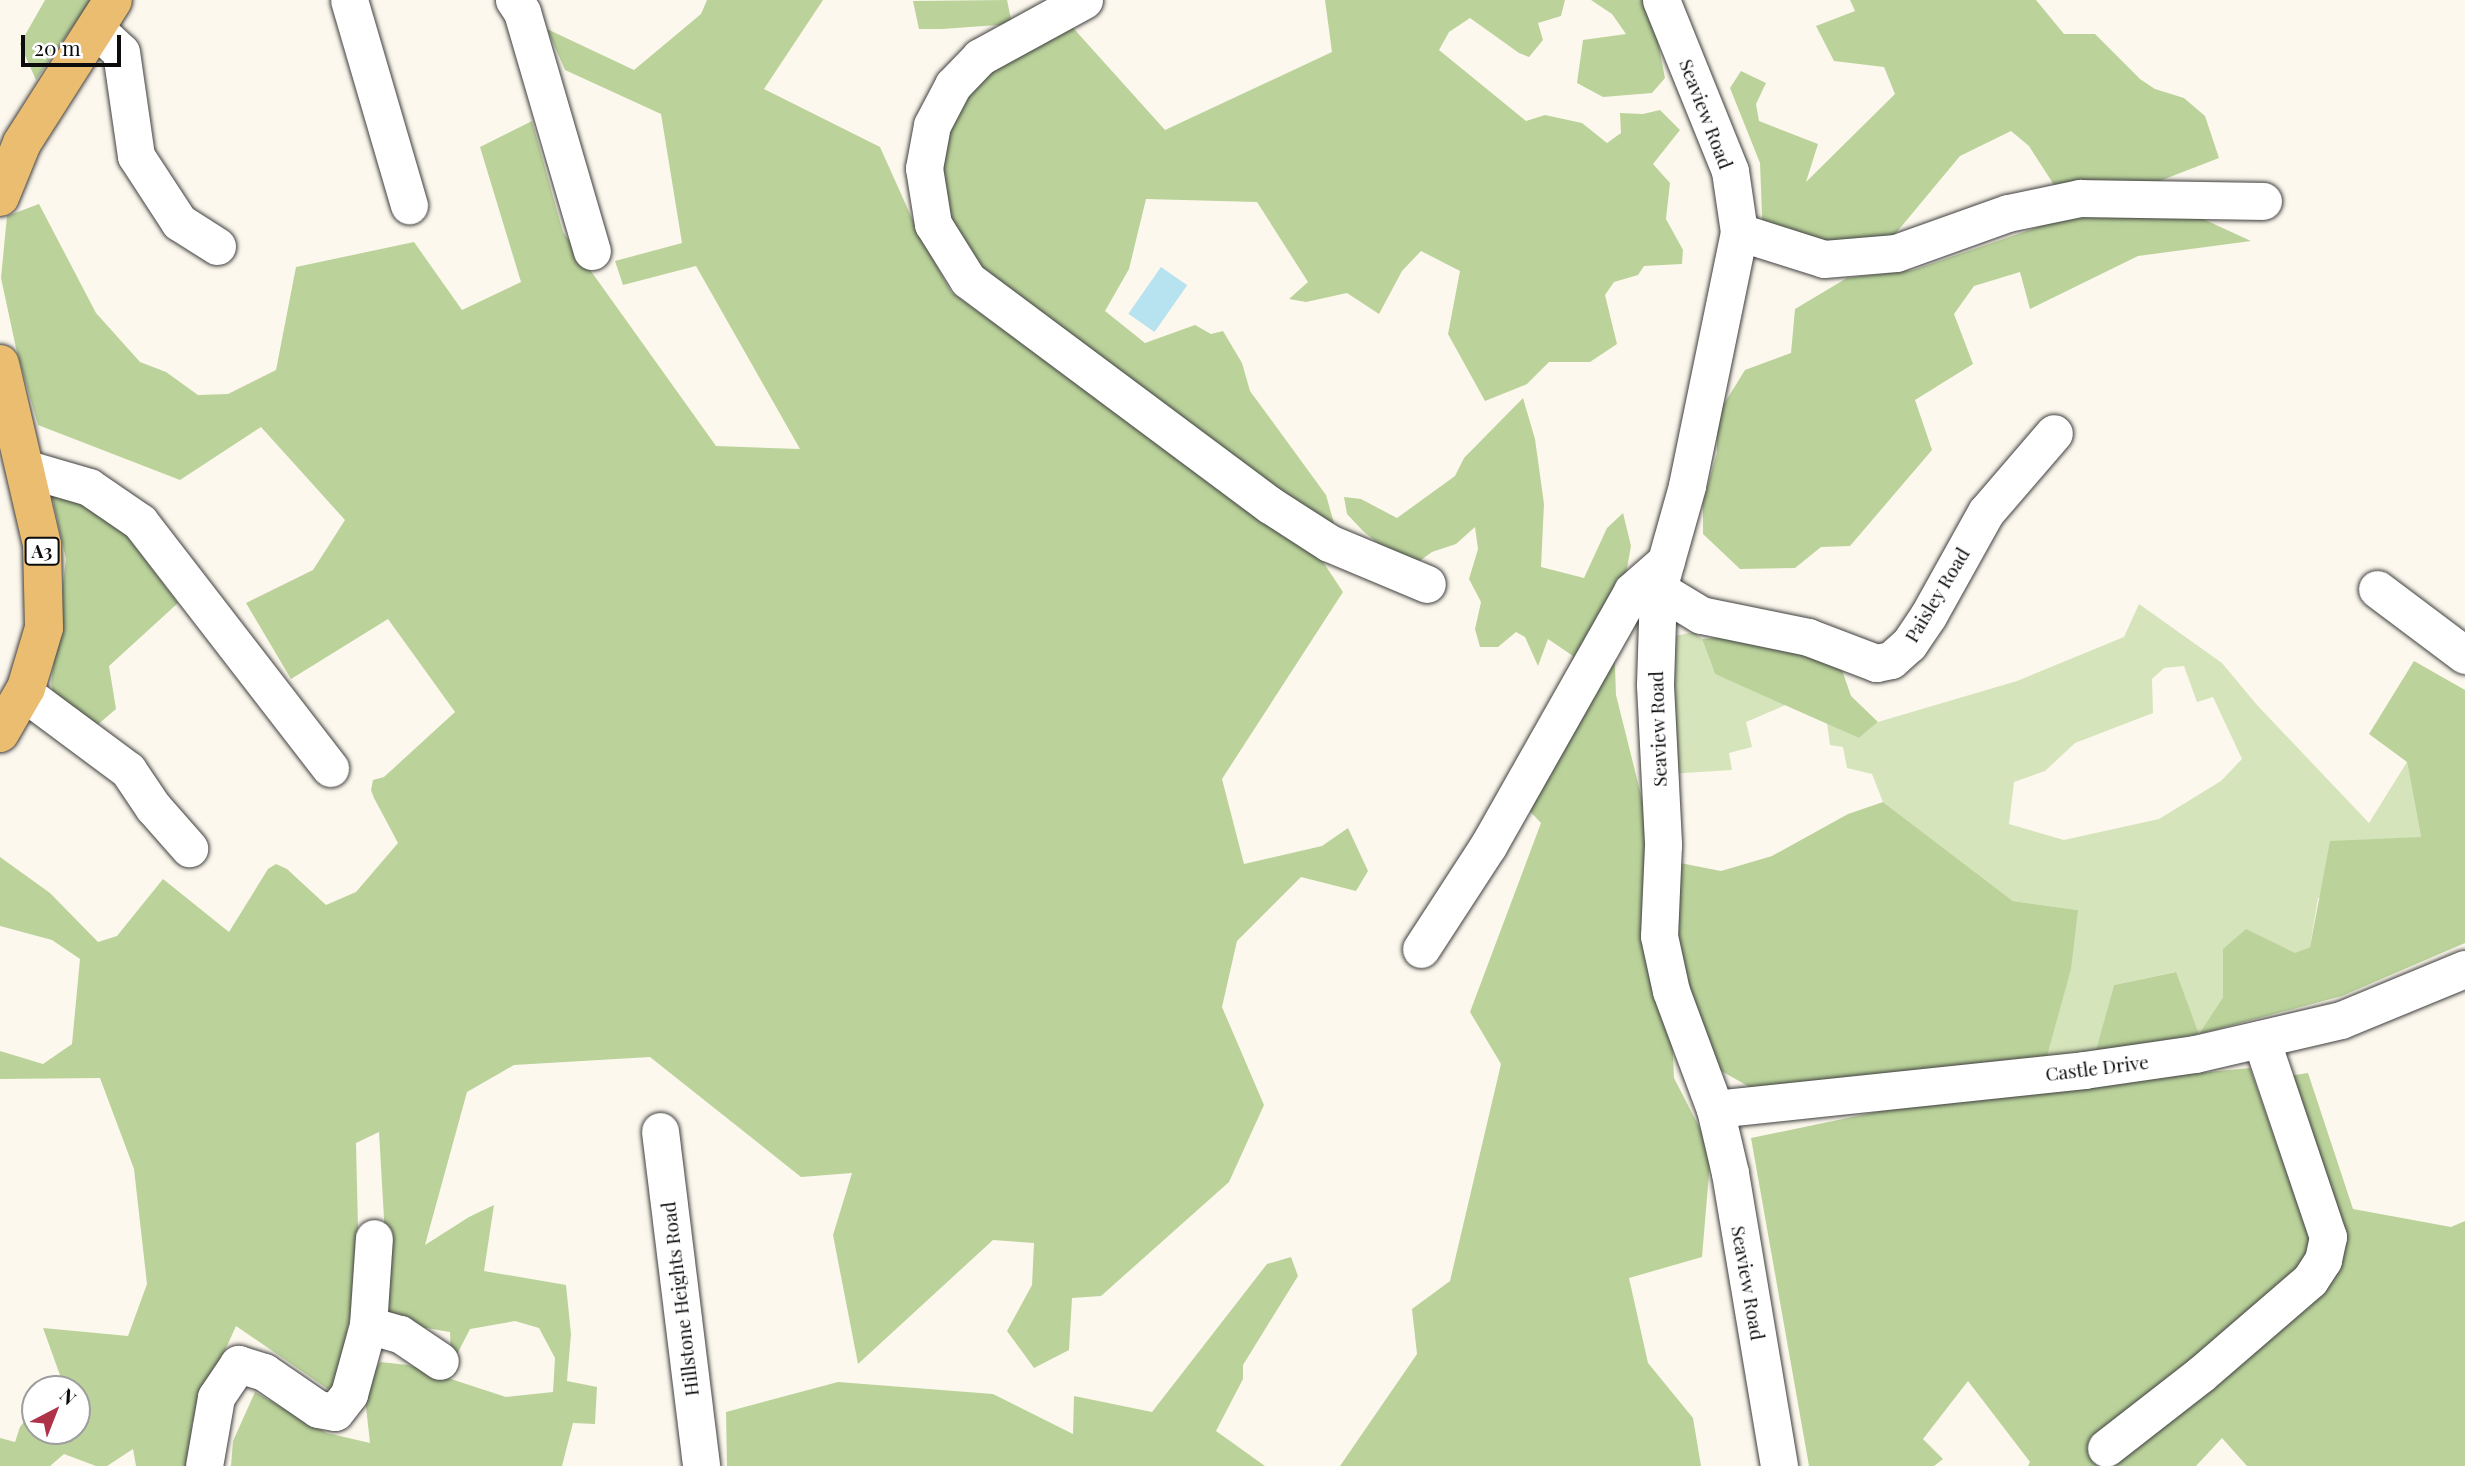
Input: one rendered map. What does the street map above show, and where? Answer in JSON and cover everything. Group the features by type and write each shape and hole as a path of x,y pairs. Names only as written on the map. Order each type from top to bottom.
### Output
{"main road":[{"path":"0,197 22,143 104,14"},
{"name":"A3","path":"0,364 42,545 44,628 23,692 0,733"}],"street":[{"path":"349,0 409,205"},
{"path":"514,0 522,12 592,251"},
{"path":"1084,0 980,57 953,85 932,125 924,168 933,224 968,280 1270,505 1329,543 1427,584"},
{"name":"Seaview Road","path":"1661,0 1730,171 1739,232 1687,486 1662,575 1655,685 1663,845 1659,936 1671,990 1715,1109 1730,1173 1779,1466"},
{"path":"104,14 121,52 136,156 178,222 217,246"},
{"path":"1739,232 1824,259 1896,253 2008,213 2080,198 2263,201"},
{"name":"Paisley Road","path":"1662,575 1701,615 1796,634 1876,663 1891,660 1909,644 1986,512 2054,433"},
{"path":"24,468 89,487 140,522 330,768"},
{"path":"1421,949 1489,846 1632,591 1653,569 1662,575"},
{"path":"2376,589 2465,655"},
{"path":"23,692 128,770 153,807 189,848"},
{"name":"Castle Drive","path":"1715,1109 2084,1070 2195,1054 2341,1020 2465,969"},
{"path":"2106,1448 2201,1374 2300,1289 2310,1280 2323,1259 2328,1237 2261,1038"},
{"name":"Hillstone Heights Road","path":"660,1131 701,1466"},
{"path":"204,1466 216,1397 238,1364 264,1373 318,1409 335,1412 348,1394 368,1325 374,1238"},
{"path":"368,1325 400,1334 440,1361"}],"green space":[{"path":"45,0 91,0 36,80 20,44"},
{"path":"707,0 823,0 764,89 880,147 915,225 951,292 1321,559 1343,592 1222,779 1244,864 1322,846 1348,828 1368,871 1356,891 1301,877 1237,941 1222,1007 1264,1105 1229,1182 1101,1296 1072,1298 1069,1350 1034,1368 1007,1331 1032,1285 1034,1243 993,1240 858,1364 833,1235 852,1173 801,1177 650,1057 514,1065 467,1092 425,1245 469,1217 494,1205 484,1271 566,1285 571,1334 567,1381 597,1387 595,1424 573,1423 562,1466 231,1466 233,1441 255,1392 327,1433 370,1443 364,1389 380,1362 408,1365 506,1397 553,1392 555,1358 539,1328 515,1321 470,1329 451,1366 450,1332 390,1322 379,1132 356,1143 359,1271 335,1394 236,1326 192,1424 189,1466 136,1466 133,1449 107,1466 96,1466 64,1454 50,1466 0,1466 0,1438 15,1442 21,1426 21,1445 91,1445 91,1375 60,1375 43,1328 128,1336 147,1284 134,1169 100,1078 0,1079 0,1051 43,1064 72,1044 80,959 52,940 0,926 0,857 50,893 98,942 117,936 163,879 229,932 268,869 276,864 287,869 326,905 356,892 398,843 374,798 371,790 373,780 384,777 455,712 388,619 291,679 246,603 313,570 345,520 261,427 180,480 38,425 16,348 1,278 7,216 39,204 96,313 140,362 166,372 198,395 228,394 276,370 296,267 414,242 462,310 521,282 480,147 532,121 563,232 716,446 800,449 696,266 623,285 615,261 682,243 661,114 565,70 547,29 634,70 701,14"},
{"path":"1007,0 1012,24 942,29 919,29 913,1"},
{"path":"1325,0 1565,0 1561,16 1538,23 1543,40 1529,57 1519,53 1470,18 1449,32 1439,50 1526,121 1545,115 1582,123 1607,143 1621,133 1620,113 1643,114 1660,110 1680,130 1653,164 1670,183 1666,219 1683,250 1682,264 1644,266 1638,275 1614,282 1605,295 1617,344 1590,362 1549,362 1527,384 1485,401 1448,334 1460,271 1421,251 1402,271 1379,314 1347,293 1306,302 1289,299 1308,282 1257,202 1146,199 1129,269 1105,311 1145,343 1195,325 1211,334 1223,331 1242,363 1250,391 1326,495 1339,541 976,278 943,220 934,167 945,128 984,66 1066,20 1165,130 1332,52"},
{"path":"1591,0 1646,0 1654,22 1665,78 1652,93 1603,97 1577,83 1583,40 1626,34 1612,14"},
{"path":"1850,0 2036,0 2064,34 2095,34 2140,79 2155,89 2184,98 2205,116 2219,158 2144,187 2054,185 2029,146 2011,131 1960,156 1886,245 1763,240 1760,163 1730,88 1741,71 1766,83 1756,104 1759,121 1818,144 1806,182 1895,94 1884,67 1834,61 1816,26 1855,11"},
{"path":"2117,208 2203,219 2251,241 2138,256 2030,309 2020,272 1974,286 1954,314 1973,364 1915,400 1932,450 1850,546 1821,547 1795,568 1740,569 1703,534 1703,502 1717,453 1717,415 1745,370 1791,353 1795,309 1847,278 1913,270 2076,214"},
{"path":"1523,398 1535,439 1544,504 1541,567 1584,578 1607,528 1623,513 1631,546 1614,640 1616,695 1647,819 1672,1033 1674,1078 1711,1150 1702,1257 1629,1278 1648,1363 1693,1418 1701,1466 1340,1466 1417,1354 1412,1309 1450,1281 1501,1064 1470,1012 1541,823 1518,799 1550,749 1573,656 1548,639 1538,666 1525,637 1516,632 1498,647 1480,647 1475,629 1481,602 1469,579 1478,549 1475,527 1456,544 1432,552 1418,562 1386,550 1363,531 1347,514 1344,497 1361,499 1397,518 1455,476 1464,458"},
{"path":"70,495 124,532 178,603 109,666 116,709 89,732 57,709 51,684 66,559 52,496"},
{"path":"2139,604 2222,663 2257,705 2369,823 2407,762 2421,837 2318,898 2310,947 2296,953 2223,949 2223,997 2199,1034 2175,972 2114,985 2095,1053 2045,1063 2078,910 2013,901 1883,802 1872,774 1847,768 1843,747 1830,745 1827,723 1859,738 1878,722 2017,681 2124,637","holes":["2184,666 2197,702 2213,697 2242,759 2221,781 2159,819 2064,840 2009,824 2014,782 2045,771 2075,743 2153,713 2152,679 2164,668"]},
{"path":"1694,632 1702,639 1715,674 1788,704 1746,722 1752,747 1729,753 1732,770 1668,774 1666,638"},
{"path":"1741,635 1773,641 1842,670 1851,696 1878,722 1859,738 1715,674 1702,639"},
{"path":"2414,661 2465,690 2465,943 2342,996 2199,1034 2223,997 2223,949 2246,929 2295,953 2310,947 2330,841 2421,837 2407,762 2369,734"},
{"path":"1883,802 2013,901 2078,910 2071,969 2045,1063 1753,1089 1716,1068 1673,949 1680,863 1721,871 1772,856 1848,814"},
{"path":"2176,972 2199,1034 2095,1053 2114,985"},
{"path":"2250,1068 2299,1208 2288,1076 2308,1073 2353,1209 2451,1227 2465,1221 2465,1466 2247,1466 2222,1438 2196,1466 2028,1466 2030,1462 1968,1381 1923,1439 1943,1459 1934,1466 1809,1466 1751,1138 1948,1097"},
{"path":"1291,1257 1298,1276 1243,1365 1243,1379 1216,1431 1265,1466 727,1466 726,1412 838,1382 993,1394 1073,1434 1074,1396 1152,1412 1267,1264"}],"water":[{"path":"1161,267 1187,285 1155,332 1128,314"}]}
